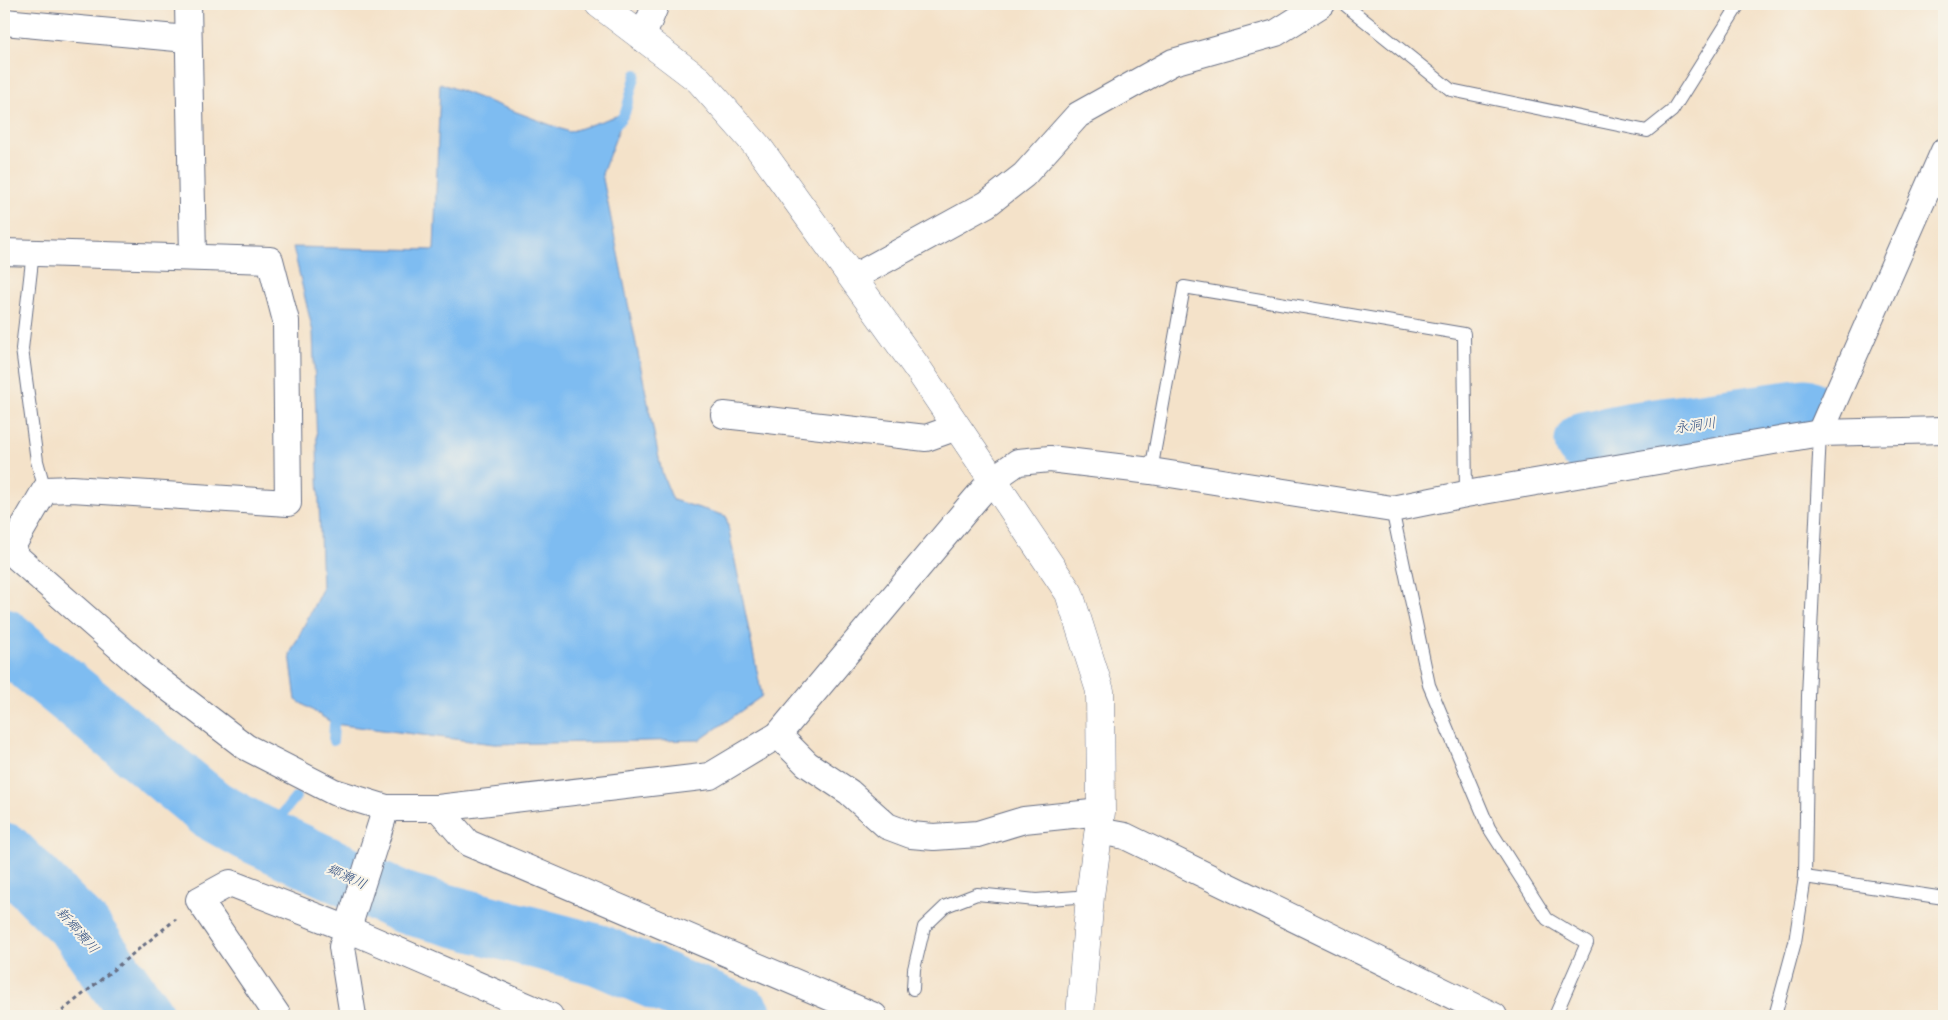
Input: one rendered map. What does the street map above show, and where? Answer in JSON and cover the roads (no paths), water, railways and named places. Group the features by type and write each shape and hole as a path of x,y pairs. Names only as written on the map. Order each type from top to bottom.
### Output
{"street":[{"path":"188,4 187,39 193,258"},
{"path":"599,4 700,80 748,134 854,277 1069,593 1100,691 1100,821 1090,896 1080,1016"},
{"path":"642,38 656,4"},
{"path":"854,277 987,204 1024,175 1078,115 1173,62 1276,33 1322,4"},
{"path":"4,22 187,39"},
{"path":"1820,433 1944,151"},
{"path":"4,252 270,260 286,321 288,503 72,489 45,490 7,548 149,673 246,747 384,817 438,808 710,776 778,735 992,480 1018,462 1050,459 1151,471 1392,509 1466,494 1820,433 1944,430"},
{"path":"724,415 926,438 957,427"},
{"path":"778,735 807,764 849,792 887,826 911,835 934,837 978,834 1024,820 1100,821 1125,836 1494,1016"},
{"path":"438,808 468,843 874,1016"},
{"path":"353,1016 342,947 384,817"},
{"path":"278,1016 199,900 230,883 348,929 550,1016"}],"lane":[{"path":"1344,4 1451,90 1647,131 1672,111 1739,4"},
{"path":"33,252 22,349 38,461 45,490"},
{"path":"1151,471 1184,287 1464,334 1466,494"},
{"path":"1775,1016 1795,942 1805,877 1808,696 1820,433"},
{"path":"1392,509 1429,685 1489,828 1547,919 1587,944 1555,1016"},
{"path":"1805,877 1944,898"},
{"path":"913,989 914,969 924,927 946,906 977,894 1036,900 1090,896"}],"water":[{"path":"440,83 569,132 625,113 602,174 662,473 673,500 726,516 762,696 700,740 494,744 334,724 296,700 290,654 322,589 313,332 293,247 434,250"}],"waterway":[{"path":"617,124 625,113 636,74"},
{"name":"永洞川","path":"1585,442 1634,432 1805,409"},
{"name":"郷瀬川","path":"4,639 212,810 248,830 404,903 599,955 742,1016"},
{"path":"333,741 334,724 339,713"},
{"path":"248,830 278,819 296,797"},
{"name":"新郷瀬川","path":"4,853 81,929 143,1016"}]}
